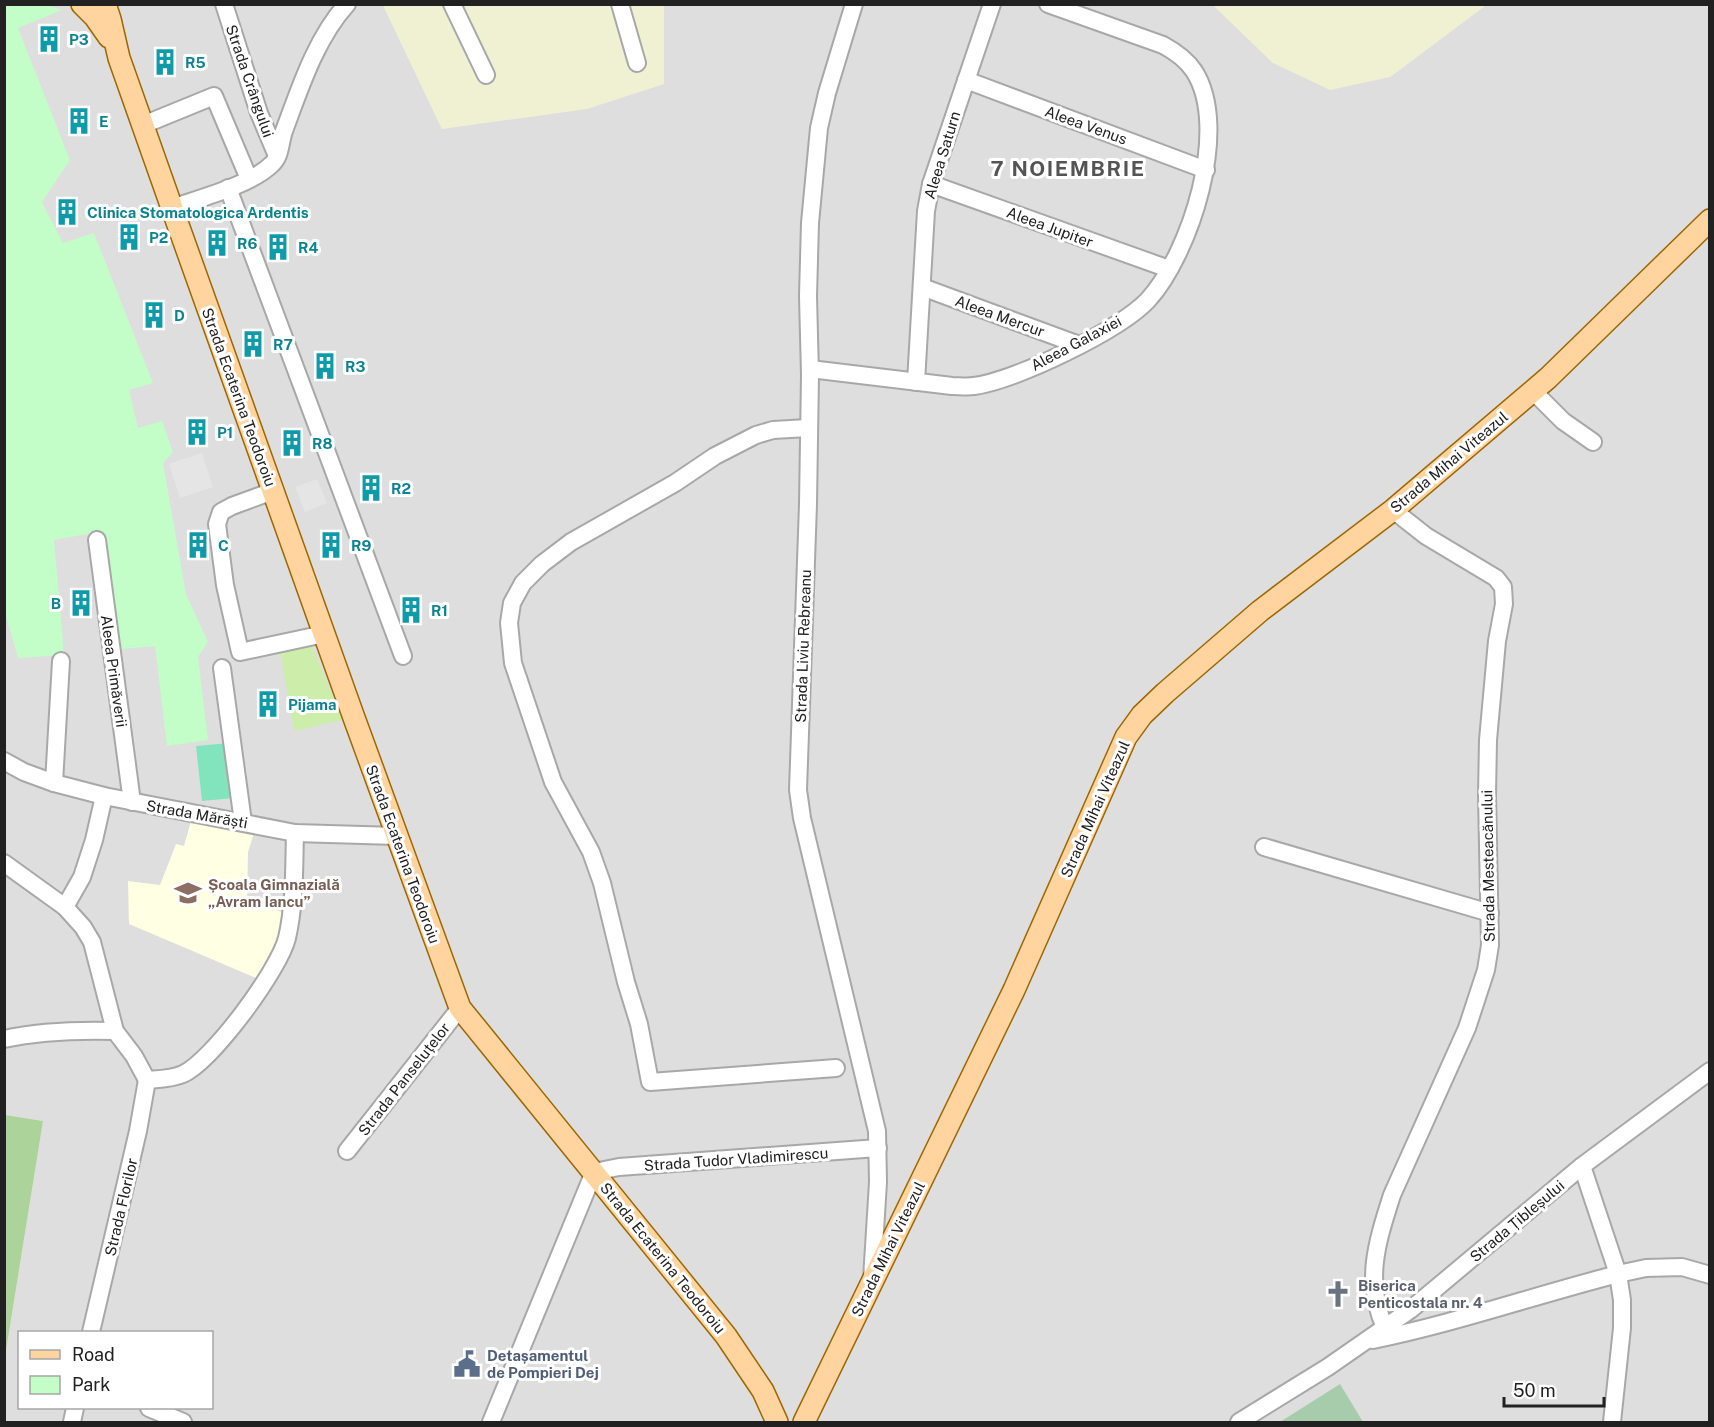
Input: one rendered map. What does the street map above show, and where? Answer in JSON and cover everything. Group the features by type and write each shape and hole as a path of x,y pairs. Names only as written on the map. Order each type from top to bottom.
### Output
{"main road":[{"path":"82,4 87,4"},
{"name":"Strada Ecaterina Teodoroiu","path":"82,4 95,17 116,48"},
{"name":"Strada Ecaterina Teodoroiu","path":"105,4 116,48 172,208 396,836 460,1008 726,1336 763,1391 777,1422"},
{"name":"Strada Mihai Viteazul","path":"804,1422 1014,990 1126,737 1142,716 1166,693 1260,611 1393,510 1533,391 1710,220"}],"street":[{"name":"Strada Crângului","path":"224,4 259,113 278,158"},
{"path":"172,208 228,188 265,170 278,158 281,139 299,91 321,44 338,14 347,4"},
{"path":"452,4 486,75"},
{"path":"620,4 637,63"},
{"name":"Strada Liviu Rebreanu","path":"854,4 827,93 819,128 810,223 808,504 798,790 802,818 869,1093 878,1148 872,1283"},
{"name":"Aleea Saturn","path":"916,382 926,211 931,184 992,4"},
{"name":"Aleea Galaxiei","path":"810,369 973,387 1015,375 1079,345 1137,310 1169,269 1195,211 1206,170 1208,147 1205,99 1195,73 1176,52 1163,45 1048,4"},
{"name":"Aleea Venus","path":"966,80 1206,170"},
{"path":"143,125 214,96 249,178"},
{"name":"Aleea Jupiter","path":"931,184 1169,269"},
{"path":"228,188 403,656"},
{"name":"Aleea Mercur","path":"922,287 1079,345"},
{"path":"1533,391 1563,421 1593,442"},
{"path":"808,428 773,430 756,435 715,456 675,483 571,542 542,564 523,584 512,603 509,623 513,663 553,782 591,852 602,883 626,982 639,1024 650,1082 836,1068"},
{"path":"273,491 221,512 217,524 225,585 240,652 324,634"},
{"name":"Strada Mesteacănului","path":"1385,1328 1378,1314 1374,1294 1377,1243 1392,1196 1474,1011 1486,970 1490,945 1488,740 1497,641 1504,604 1503,587 1496,578 1426,536 1393,510"},
{"name":"Aleea Primăverii","path":"97,540 132,802"},
{"path":"54,783 61,661"},
{"path":"222,668 243,822"},
{"name":"Strada Mărăști","path":"4,761 24,772 54,783 132,802 295,833 396,836"},
{"path":"65,907 82,877 94,840 104,796"},
{"path":"4,862 65,907 92,942 115,1031 134,1056 147,1080 182,1074 195,1066 223,1036 257,993 283,951 294,897 295,833"},
{"path":"1263,847 1490,913"},
{"name":"Strada Panseluțelor","path":"347,1150 460,1008"},
{"path":"4,1039 44,1033 115,1031"},
{"name":"Strada Țibleșului","path":"1239,1422 1278,1400 1385,1328 1454,1275 1582,1166 1710,1071"},
{"name":"Strada Florilor","path":"91,1331 138,1131 147,1080"},
{"name":"Strada Tudor Vladimirescu","path":"594,1172 619,1167 878,1148"},
{"name":"Strada Țibleșului","path":"1366,1342 1436,1326 1549,1291 1618,1274 1582,1166"},
{"path":"491,1422 594,1172"},
{"path":"1612,1422 1622,1328 1622,1300 1618,1274 1646,1268 1682,1267 1710,1275"},
{"path":"154,1409 183,1422"}],"shaded area":[{"path":"5,5 383,5 442,129 664,84 664,5 1213,5 1273,63 1390,77 1486,5 1709,5 1709,1422 5,1422 5,1357 43,1121 4,1115"},
{"path":"383,5 664,5 664,84 587,109 442,129"},
{"path":"1213,5 1486,5 1390,77 1330,90 1273,63"},
{"path":"202,453 213,487 180,498 169,464"},
{"path":"317,479 327,503 305,512 295,487"},
{"name":"Școala Gimnazială „Avram Iancu”","path":"191,821 254,833 248,852 247,901 285,913 279,948 261,980 129,924 128,881 160,885 176,844 184,846"},
{"path":"1340,1384 1363,1422 1280,1422"}],"green space":[{"path":"4,5 47,5 62,10 18,28 70,160 42,202 63,243 94,233 153,383 129,390 138,428 162,421 173,452 163,463 186,594 208,642 198,657 208,740 167,746 155,646 121,649 98,532 54,540 64,655 18,658 4,609"},
{"path":"309,639 343,720 294,731 279,646"},
{"path":"229,743 234,798 202,801 196,746"},
{"path":"4,1115 43,1121 5,1357"}],"place":[{"name":"P3","path":"49,39"},
{"name":"R5","path":"165,62"},
{"name":"E","path":"79,121"},
{"name":"Clinica Stomatologica Ardentis","path":"67,212"},
{"name":"P2","path":"129,237"},
{"name":"R6","path":"217,243"},
{"name":"R4","path":"278,247"},
{"name":"D","path":"154,315"},
{"name":"R7","path":"253,344"},
{"name":"R3","path":"325,366"},
{"name":"P1","path":"197,432"},
{"name":"R8","path":"292,443"},
{"name":"R2","path":"371,488"},
{"name":"C","path":"198,545"},
{"name":"R9","path":"331,545"},
{"name":"B","path":"81,603"},
{"name":"R1","path":"411,610"},
{"name":"Pijama","path":"268,704"},
{"name":"Școala Gimnazială „Avram Iancu”","path":"188,893"},
{"name":"Biserica Penticostala nr. 4","path":"1338,1294"},
{"name":"Detașamentul de Pompieri Dej","path":"467,1364"}],"district":[{"name":"7 NOIEMBRIE","path":"1068,168"}]}
